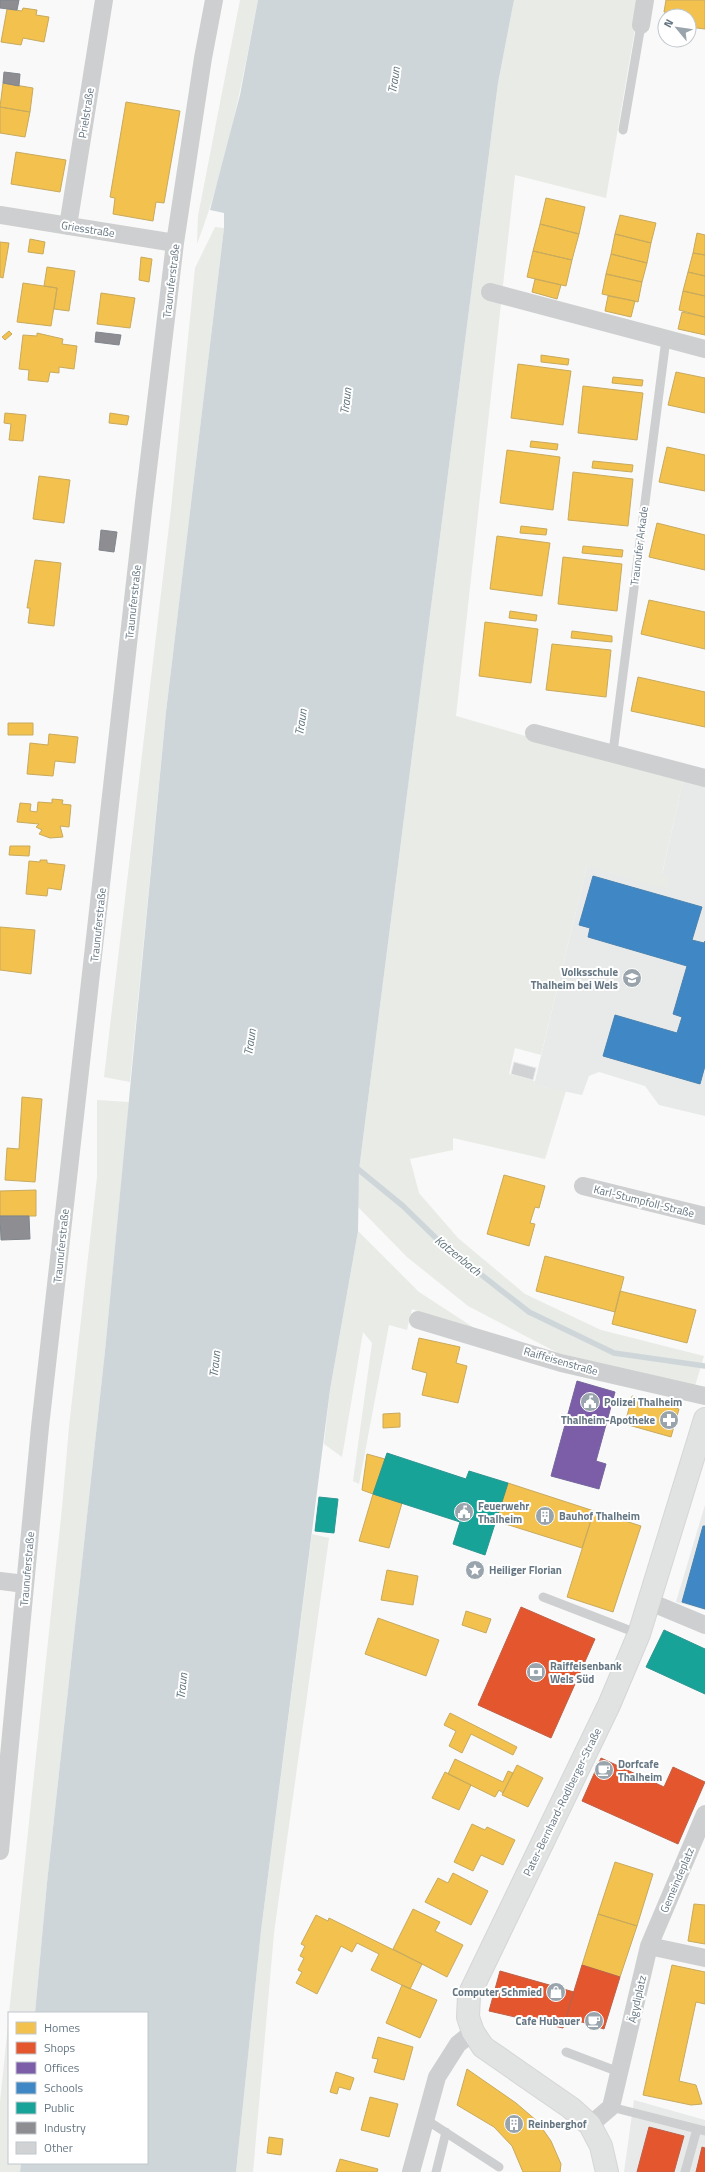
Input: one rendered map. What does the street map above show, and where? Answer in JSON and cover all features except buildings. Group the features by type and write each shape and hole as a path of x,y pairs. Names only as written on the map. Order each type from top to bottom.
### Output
{"main road":[{"name":"Pater-Bernhard-Rodlberger-Straße","path":"473,2032 468,2017 469,1995 609,1705 639,1634 705,1419"},
{"path":"473,2032 483,2047 571,2108 590,2125 601,2146 604,2168"}],"street":[{"name":"Prielstraße","path":"68,226 104,0"},
{"name":"Traunuferstraße","path":"0,1851 48,1364 175,243 203,58 214,0"},
{"path":"641,25 645,0"},
{"name":"Griesstraße","path":"0,215 175,243"},
{"path":"490,292 705,348"},
{"path":"534,733 613,752 705,778"},
{"name":"Karl-Stumpfoll-Straße","path":"583,1186 705,1216"},
{"name":"Raiffeisenstraße","path":"418,1320 561,1363 705,1396"},
{"path":"0,1581 26,1584"},
{"path":"650,1602 705,1625"},
{"name":"Gemeindeplatz","path":"649,1946 705,1814"},
{"path":"649,1946 705,1958"},
{"name":"Ägydiplatz","path":"611,2107 649,1946"},
{"path":"411,2172 437,2077 458,2044 473,2032"},
{"path":"590,2125 611,2107"}],"lane":[{"path":"623,130 641,25"},
{"name":"Traunufer Arkade","path":"613,752 666,339"},
{"path":"543,1597 639,1634"},
{"path":"566,2052 619,2072"},
{"path":"611,2107 701,2130 685,2172"},
{"path":"425,2119 499,2167"},
{"path":"436,2172 446,2132"}],"shaded area":[{"path":"240,0 258,0 233,124 208,214 197,244 198,216"},
{"path":"514,0 640,0 606,198 515,175 456,716 683,781 662,874 670,877 666,889 587,866 541,1055 515,1048 509,1074 535,1081 534,1085 566,1091 545,1159 453,1138 453,1150 410,1159 419,1193 458,1238 525,1294 601,1330 704,1356 695,1386 558,1353 468,1306 407,1257 357,1206 359,1170 498,83"},
{"path":"215,227 224,228 166,712 130,1082 104,1077 171,509 195,268"},
{"name":"Volksschule Thalheim bei Wels","path":"705,770 705,1116 659,1105 645,1086 599,1072 589,1076 582,1095 534,1085 587,866 669,877 662,875 683,781"},
{"path":"97,1100 129,1102 105,1351 47,1883 35,2012 9,2012 62,1508 69,1427 97,1177"},
{"path":"358,1231 419,1292 482,1333 412,1309 407,1330 389,1325 359,1484 353,1481 372,1343 363,1332 342,1457 324,1444 330,1390"},
{"path":"705,1505 705,1610 676,1602"},
{"path":"312,1534 329,1538 274,1933 253,2172 236,2172 261,1931"},
{"path":"8,2025 8,2164 21,2164 20,2172 0,2172 0,2102"},
{"path":"634,2100 705,2120 705,2172 624,2172"}],"water":[{"name":"Traun","path":"258,0 514,0 498,83 359,1170 358,1231 330,1390 261,1931 236,2172 20,2172 21,2164 148,2164 148,2012 35,2012 47,1883 105,1351 166,712 224,228 224,213 210,210 240,95"}],"waterway":[{"name":"Katzenbach","path":"353,1165 403,1206 442,1244 529,1312 614,1353 705,1366"}],"place":[{"name":"Volksschule Thalheim bei Wels","path":"632,978"},
{"name":"Polizei Thalheim","path":"590,1402"},
{"name":"Thalheim-Apotheke","path":"669,1420"},
{"name":"Feuerwehr Thalheim","path":"464,1512"},
{"name":"Bauhof Thalheim","path":"545,1516"},
{"name":"Heiliger Florian","path":"475,1570"},
{"name":"Raiffeisenbank Wels Süd","path":"536,1672"},
{"name":"Dorfcafe Thalheim","path":"604,1770"},
{"name":"Computer Schmied","path":"556,1992"},
{"name":"Cafe Hubauer","path":"594,2021"},
{"name":"Reinberghof","path":"514,2124"}]}
